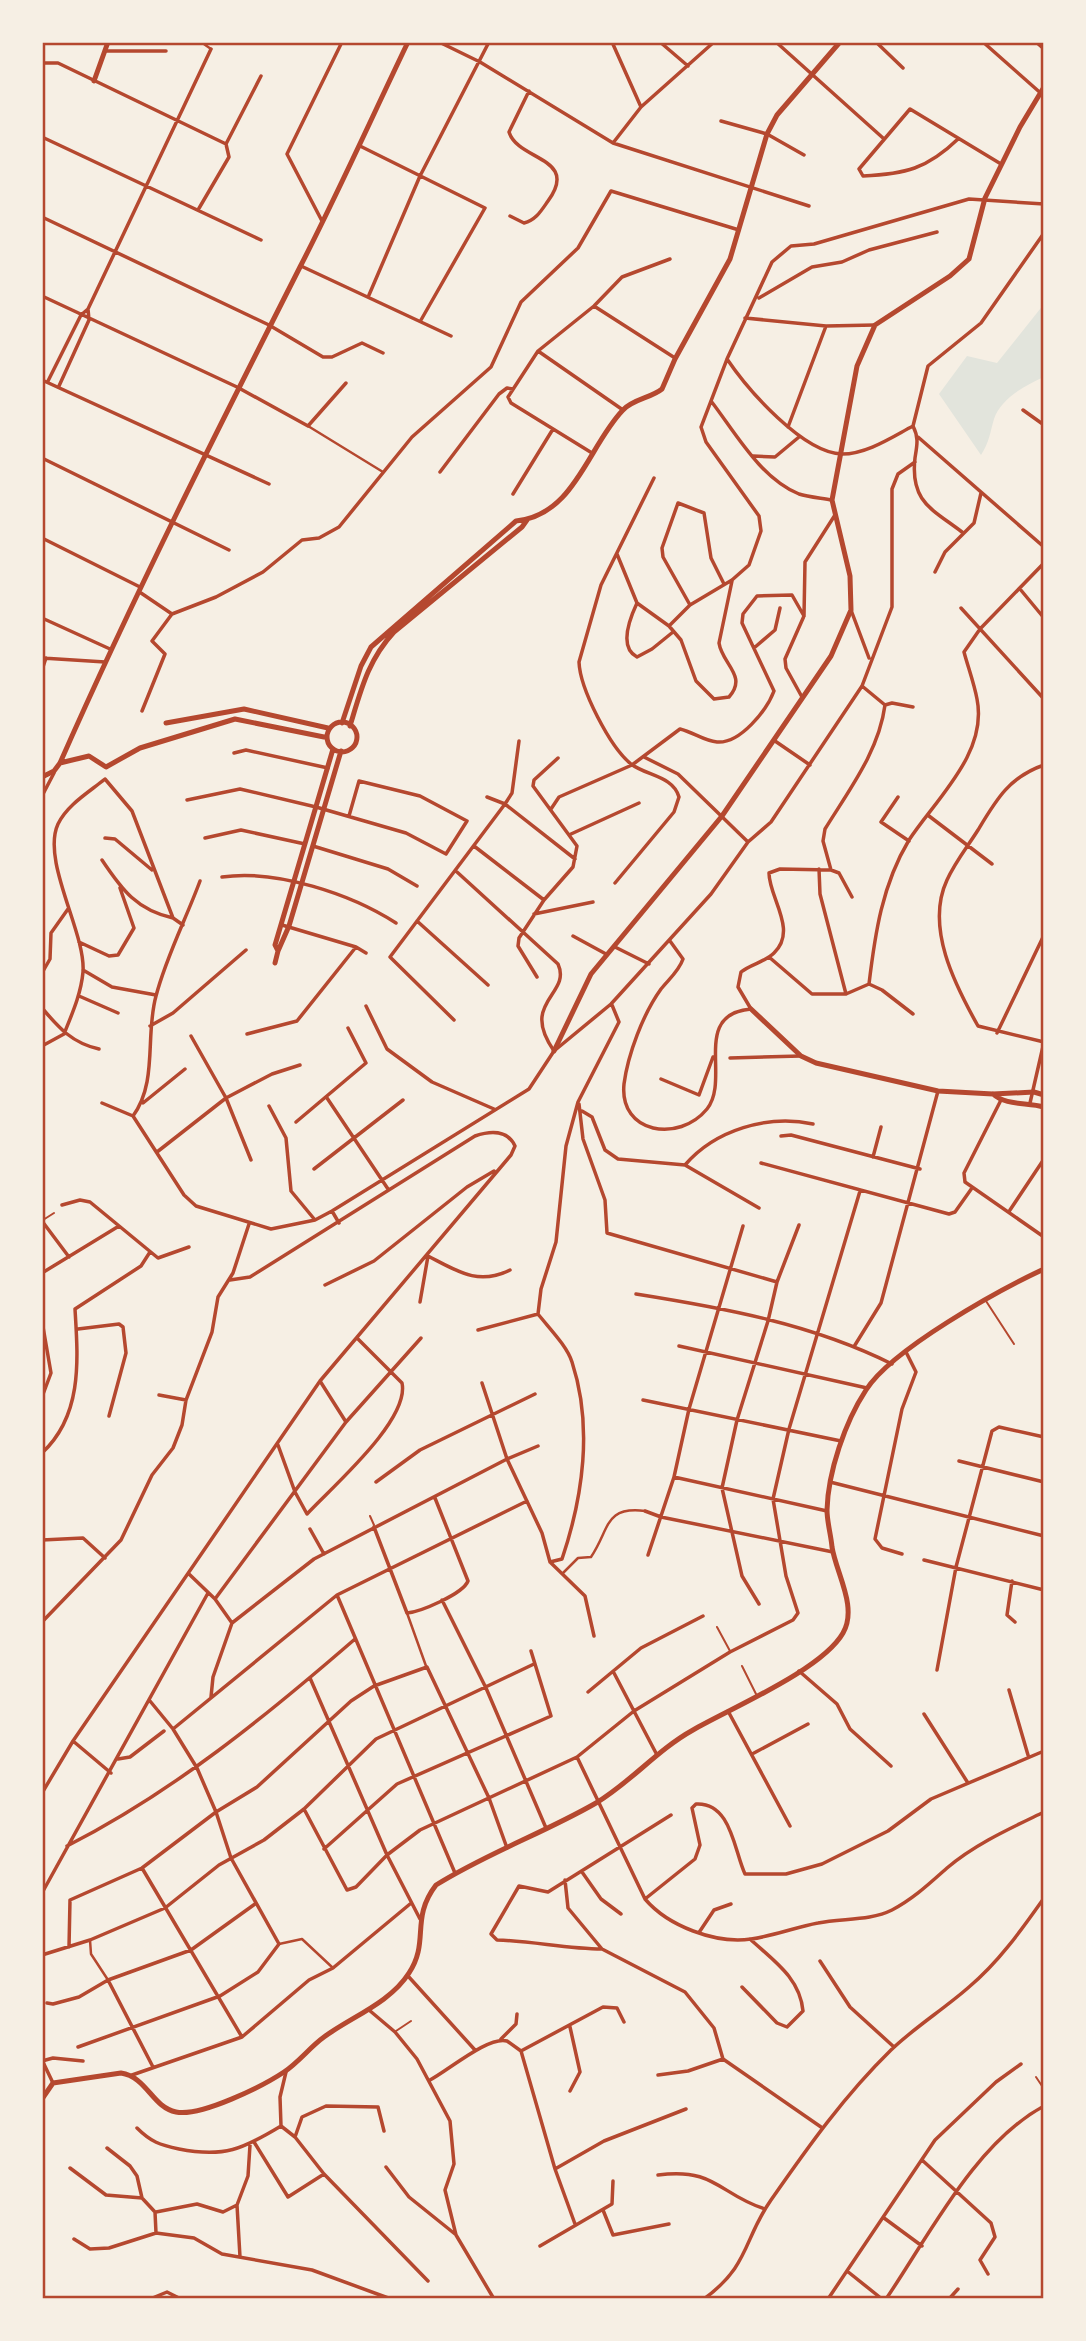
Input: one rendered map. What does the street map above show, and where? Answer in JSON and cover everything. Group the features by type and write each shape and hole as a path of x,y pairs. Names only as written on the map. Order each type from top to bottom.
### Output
{"street":[{"path":"94,81 108,42"},
{"path":"48,381 81,315 88,309 211,49 201,42"},
{"path":"322,221 287,154 342,42"},
{"path":"42,796 237,387 301,266 408,42"},
{"path":"439,42 480,62 613,143 753,185 810,206"},
{"path":"369,295 420,176 489,42"},
{"path":"612,42 640,107"},
{"path":"660,42 688,66"},
{"path":"613,143 640,107 714,42"},
{"path":"776,42 883,138"},
{"path":"350,726 366,671 392,630 428,595 516,521 527,520 551,508 564,497 623,410 662,389 675,359 730,259 767,134 777,115 840,42"},
{"path":"876,42 903,68"},
{"path":"869,660 851,610 850,576 832,500 857,366 875,326 965,264 972,253 985,198 1001,164 1043,92 983,42"},
{"path":"1036,42 1044,49"},
{"path":"107,51 166,51"},
{"path":"42,63 58,63 226,144"},
{"path":"198,210 229,157 226,144 261,76"},
{"path":"510,216 524,223 535,219 557,186 558,178 550,164 514,142 509,132 529,91"},
{"path":"958,139 926,165 891,174 863,176 859,169 883,138 910,110 1001,164"},
{"path":"721,121 767,134 804,155"},
{"path":"42,137 261,240"},
{"path":"358,145 485,208 421,320"},
{"path":"142,711 165,654 152,641 172,614 216,597 264,572 292,545 339,527 432,417 491,368 521,302 578,248 611,191 739,230"},
{"path":"669,625 690,606 732,580 749,565 762,524 706,442 701,427 727,359 772,262 791,246 814,244 948,203 985,198 1044,204"},
{"path":"42,217 269,326 323,357 362,343 383,353"},
{"path":"757,299 812,267 842,262 869,250 937,232"},
{"path":"1044,233 981,323 928,366 913,426 918,437 1044,547"},
{"path":"592,453 508,401 538,351 594,306 622,277 670,259"},
{"path":"301,266 369,295 451,336"},
{"path":"42,296 237,387 385,473"},
{"path":"594,306 675,359"},
{"path":"59,386 89,320 88,309"},
{"path":"746,318 826,326 875,326"},
{"path":"788,427 826,326"},
{"path":"538,351 623,410"},
{"path":"727,359 740,379 799,437 841,454 864,450 913,426"},
{"path":"42,380 269,484"},
{"path":"308,426 346,383"},
{"path":"440,472 499,394 507,388 513,389"},
{"path":"710,400 753,456 776,480 799,494 832,500"},
{"path":"1023,410 1044,425"},
{"path":"513,494 553,429"},
{"path":"753,456 775,457 799,437"},
{"path":"918,437 916,492 920,500 962,532"},
{"path":"42,458 229,550"},
{"path":"554,1051 611,1004 711,894 748,842 771,822 862,686 869,660 892,607 892,489 898,474 915,462"},
{"path":"615,883 678,805 676,789 632,765 616,748 593,705 580,671 601,585 654,478"},
{"path":"935,572 944,552 974,523 981,494"},
{"path":"690,606 663,558 662,548 678,503 704,513 711,558 724,584"},
{"path":"803,699 785,664 804,616 805,562 836,514"},
{"path":"342,723 360,666 371,647 432,602 527,520"},
{"path":"42,538 142,590 172,614"},
{"path":"617,554 637,603 669,625 681,640 696,681 714,699 729,696 737,682 737,675 720,652 719,643 732,580"},
{"path":"869,984 881,901 909,841 929,816 973,745 978,724 978,700 964,652 980,629 1044,563"},
{"path":"1020,589 1044,618"},
{"path":"551,809 559,797 632,765 680,729 707,740 729,740 738,736 768,708 774,691 742,622 743,614 757,596 792,594 804,616"},
{"path":"428,595 432,602"},
{"path":"637,603 628,636 628,646 633,655 638,656 652,649 674,632"},
{"path":"754,648 775,630 780,608"},
{"path":"961,608 1044,699"},
{"path":"102,1103 133,1116 184,1195 196,1206 271,1229 315,1220 332,1211 529,1089 554,1051 592,974 722,816 831,656 851,610"},
{"path":"42,618 110,649"},
{"path":"42,670 44,658 105,662"},
{"path":"360,666 366,671"},
{"path":"862,686 885,705"},
{"path":"885,705 892,703 913,707"},
{"path":"831,870 823,841 825,829 867,760 883,718 885,705"},
{"path":"106,768 140,748 235,719 324,737 333,749 341,751 352,750 358,742 358,734 342,723 328,728 236,708 166,723"},
{"path":"347,710 354,711"},
{"path":"324,737 328,728"},
{"path":"454,1020 390,957 457,872 512,793 519,741"},
{"path":"775,741 810,765"},
{"path":"278,951 275,945 333,749"},
{"path":"234,754 246,750 337,770"},
{"path":"275,963 314,846 341,751"},
{"path":"60,763 89,756 106,768"},
{"path":"644,757 678,774 748,842"},
{"path":"537,977 518,946 523,931 534,914 572,867 577,846 571,834 533,786 534,780 558,758"},
{"path":"1030,1103 1044,1042 982,1029 975,1021 951,974 940,922 940,905 946,880 1011,781 1044,765"},
{"path":"42,1046 64,1034 79,996 83,970 68,909 56,846 56,830 68,810 105,779 106,768"},
{"path":"42,777 54,771"},
{"path":"105,779 132,811 173,918"},
{"path":"187,800 240,789 325,809 406,833 446,854 467,821 420,796 359,781 349,816"},
{"path":"487,797 505,804 575,859"},
{"path":"898,797 881,822 909,841"},
{"path":"571,834 639,803"},
{"path":"929,816 992,864"},
{"path":"205,838 241,830 306,844 388,869 417,886"},
{"path":"106,838 115,839 154,872"},
{"path":"474,846 544,900"},
{"path":"78,942 109,956 118,955 134,928 120,888 102,860"},
{"path":"801,1056 751,1009 738,987 741,972 750,964 769,957 783,938 782,915 769,873 780,869 831,870 839,873 852,897"},
{"path":"819,869 820,894 846,995"},
{"path":"457,872 558,964 562,972 540,1017 543,1035 554,1051"},
{"path":"222,877 248,874 293,882 370,906 397,923"},
{"path":"142,1104 147,1088 150,1026 156,995 200,881"},
{"path":"120,888 151,913 173,918 183,926"},
{"path":"534,914 593,902"},
{"path":"42,973 50,959 51,933 68,909"},
{"path":"417,921 488,985"},
{"path":"282,925 356,947 366,953"},
{"path":"997,1033 1044,935"},
{"path":"573,936 608,955"},
{"path":"670,941 683,959 655,999 631,1056 624,1091 631,1112 646,1126 658,1131 675,1130 698,1118 716,1093 714,1055 717,1035 725,1019 734,1010 751,1009"},
{"path":"247,1034 297,1021 356,947"},
{"path":"615,947 649,964"},
{"path":"150,1026 173,1013 246,950"},
{"path":"769,957 812,994 846,995 869,984"},
{"path":"83,970 111,987 156,995"},
{"path":"869,984 882,990 913,1014"},
{"path":"79,996 118,1013"},
{"path":"561,1572 580,1480 585,1433 572,1360 538,1314 541,1289 556,1242 566,1146 578,1102 619,1022 611,1004"},
{"path":"366,1006 387,1049 432,1082 494,1109"},
{"path":"42,1008 64,1034 82,1045 99,1049"},
{"path":"296,1122 366,1063 348,1028"},
{"path":"191,1036 226,1098 251,1160"},
{"path":"661,1079 699,1096 714,1055"},
{"path":"730,1058 801,1056 845,1072 938,1091 993,1094 1006,1091 1034,1092 1044,1095"},
{"path":"157,1152 226,1098 272,1074 300,1065"},
{"path":"133,1116 142,1104 185,1069"},
{"path":"855,1345 881,1303 920,1169 938,1091"},
{"path":"1006,1091 964,1173 965,1182 1010,1210 1044,1237"},
{"path":"993,1094 1001,1101 1044,1107"},
{"path":"327,1098 388,1189"},
{"path":"314,1169 403,1100"},
{"path":"578,1102 582,1111 583,1139 605,1200 607,1233 776,1282"},
{"path":"269,1106 286,1138 291,1191 315,1220"},
{"path":"582,1111 592,1117 605,1150 618,1159 685,1165 759,1208"},
{"path":"685,1165 704,1145 749,1126 793,1119 813,1124"},
{"path":"873,1157 881,1126"},
{"path":"42,1793 73,1741 320,1381 428,1256 499,1168 515,1146 512,1139 503,1133 487,1132 475,1136 250,1277 230,1280"},
{"path":"781,1136 791,1135 920,1169"},
{"path":"1010,1210 1044,1159"},
{"path":"761,1163 952,1214 972,1188"},
{"path":"325,1285 374,1261 467,1187 499,1168"},
{"path":"304,1809 347,1890 356,1887 387,1855 419,1830 577,1757 635,1711 730,1652 793,1620 798,1613 786,1576 773,1499 789,1429 860,1191"},
{"path":"62,1205 80,1200 90,1202 158,1258 167,1258 189,1247"},
{"path":"332,1211 339,1223"},
{"path":"42,1220 69,1257"},
{"path":"42,1622 121,1540 152,1475 173,1448 182,1425 186,1400 212,1332 218,1297 230,1280 249,1224"},
{"path":"759,1604 742,1576 722,1488 737,1420 768,1321 776,1282 799,1225"},
{"path":"42,1273 119,1226"},
{"path":"648,1555 674,1477 690,1409 743,1226"},
{"path":"42,1453 69,1414 77,1383 75,1309 141,1266 150,1252"},
{"path":"428,1256 463,1274 492,1279 510,1270"},
{"path":"420,1302 428,1256"},
{"path":"132,2075 159,2103 176,2112 195,2110 248,2091 287,2070 323,2037 391,1992 407,1976 421,1945 420,1919 424,1901 436,1885 597,1802 690,1731 799,1671 828,1651 842,1635 848,1622 827,1511 830,1482 843,1442 867,1388 906,1352 985,1300 1044,1269"},
{"path":"636,1294 719,1308 819,1332 855,1345 892,1364"},
{"path":"478,1330 538,1314"},
{"path":"42,1321 51,1373 42,1397"},
{"path":"77,1329 119,1324 123,1328 126,1353 108,1416"},
{"path":"278,1445 295,1492 307,1514 389,1425 403,1391 402,1383 358,1338"},
{"path":"215,1599 345,1422 421,1338"},
{"path":"679,1346 867,1388"},
{"path":"902,1553 882,1548 875,1539 902,1409 915,1373 906,1352"},
{"path":"320,1381 345,1422"},
{"path":"482,1383 507,1459 542,1533 550,1562 585,1596 594,1636"},
{"path":"376,1482 420,1450 536,1394"},
{"path":"159,1395 186,1400"},
{"path":"643,1400 843,1442"},
{"path":"937,1670 956,1567 995,1428 1044,1437"},
{"path":"211,1697 213,1677 232,1623 324,1554 507,1459 538,1446"},
{"path":"958,1461 1044,1482"},
{"path":"674,1477 827,1511"},
{"path":"830,1482 1044,1536"},
{"path":"407,1613 462,1590 468,1581 435,1498"},
{"path":"173,1729 337,1595 527,1501"},
{"path":"561,1572 578,1558 591,1557 612,1516 626,1508 781,1544 833,1552"},
{"path":"374,1527 427,1667 489,1798 507,1848"},
{"path":"310,1529 324,1554"},
{"path":"42,1540 83,1538 106,1558"},
{"path":"550,1562 562,1559"},
{"path":"924,1560 1044,1590"},
{"path":"189,1574 215,1599 232,1623"},
{"path":"1012,1581 1007,1615 1015,1622"},
{"path":"42,1893 111,1773 208,1593"},
{"path":"337,1595 393,1733 436,1823 455,1873"},
{"path":"442,1600 486,1688 524,1783 546,1828"},
{"path":"588,1692 641,1648 703,1616"},
{"path":"67,1846 114,1822 197,1768 355,1639"},
{"path":"324,1849 397,1784 551,1716 531,1651"},
{"path":"42,1955 90,1940 165,1908 231,1858 264,1840 304,1809 376,1739 534,1664"},
{"path":"69,1947 70,1900 142,1868 216,1812 257,1787 328,1721 374,1686 427,1667"},
{"path":"799,1671 837,1704 850,1729 891,1766"},
{"path":"614,1673 657,1755"},
{"path":"310,1678 350,1763 367,1811 387,1855 420,1919"},
{"path":"1009,1690 1028,1756"},
{"path":"150,1701 173,1729 197,1768 216,1812 231,1858 279,1944"},
{"path":"728,1711 790,1826"},
{"path":"924,1714 968,1783"},
{"path":"753,1754 808,1724"},
{"path":"118,1759 130,1757 164,1731"},
{"path":"73,1741 111,1773"},
{"path":"645,1899 695,1859 699,1852 692,1808 696,1804 710,1807 722,1817 738,1847 745,1874 786,1874 822,1864 888,1831 931,1799 1044,1751"},
{"path":"577,1757 645,1899 655,1911 674,1922 726,1940 750,1939 819,1923 889,1912 914,1897 963,1856 1022,1821 1044,1812"},
{"path":"602,1949 566,1949 532,1941 493,1938 492,1928 519,1886 548,1892 671,1815"},
{"path":"142,1868 242,2037"},
{"path":"582,1872 601,1899 621,1914"},
{"path":"565,1880 565,1894 574,1919 602,1949 685,1992 714,2028 723,2059 821,2127"},
{"path":"704,2299 723,2285 738,2268 765,2209 821,2127 894,2047 972,1985 1010,1943 1044,1898"},
{"path":"47,2003 79,1997 108,1980 191,1950 255,1904"},
{"path":"42,2099 54,2083 121,2073 132,2075 242,2037 309,1980 334,1968 410,1904"},
{"path":"700,1931 714,1910 731,1904"},
{"path":"78,2047 220,1996 258,1972 279,1944 302,1939 334,1968"},
{"path":"743,1987 777,2023 787,2027 803,2011 802,1998 792,1978 750,1939"},
{"path":"90,1940 91,1954 108,1980 153,2067"},
{"path":"820,1961 850,2007 894,2047"},
{"path":"407,1976 475,2050"},
{"path":"521,2051 610,2006 617,2008 624,2022"},
{"path":"368,2008 395,2032 430,2080 450,2121 454,2164 445,2190 456,2235 494,2299"},
{"path":"430,2080 456,2066 475,2050 501,2039 516,2024 517,2014"},
{"path":"570,2027 580,2072 570,2091"},
{"path":"501,2039 521,2051 555,2169 575,2224"},
{"path":"54,2083 42,2061 53,2058 83,2061"},
{"path":"658,2075 688,2071 723,2059"},
{"path":"828,2299 921,2160 947,2126 1021,2064"},
{"path":"287,2070 280,2097 281,2126 295,2137 324,2174 428,2281"},
{"path":"295,2137 302,2117 326,2106 378,2106 384,2131"},
{"path":"847,2271 884,2299 982,2159 1009,2131 1044,2106"},
{"path":"555,2169 604,2141 686,2109"},
{"path":"137,2128 152,2143 208,2155 252,2143 281,2126"},
{"path":"252,2143 288,2197 324,2174"},
{"path":"240,2256 237,2205 248,2176 252,2143"},
{"path":"107,2148 137,2176 142,2198 155,2212 156,2233"},
{"path":"921,2160 991,2223 995,2232 980,2260 988,2274"},
{"path":"386,2167 409,2197 456,2235"},
{"path":"70,2168 106,2195 142,2198"},
{"path":"658,2175 676,2172 714,2180 751,2205 765,2209"},
{"path":"540,2246 612,2204 613,2181"},
{"path":"155,2212 197,2204 223,2212 237,2205"},
{"path":"603,2210 613,2235 668,2224"},
{"path":"884,2218 922,2246"},
{"path":"74,2239 90,2249 109,2248 156,2233 194,2238 222,2254 312,2270 391,2299"},
{"path":"949,2299 958,2289"},
{"path":"150,2299 167,2292 181,2299"}],"lane":[{"path":"42,1220 54,1213"},
{"path":"985,1300 1014,1344"},
{"path":"370,1517 374,1527"},
{"path":"717,1627 730,1652"},
{"path":"742,1666 757,1695"},
{"path":"395,2032 411,2021"},
{"path":"1036,2077 1044,2089"}],"shaded area":[{"path":"1044,304 1044,377 1022,388 997,411 988,442 981,455 939,394 967,356 997,363"}]}
